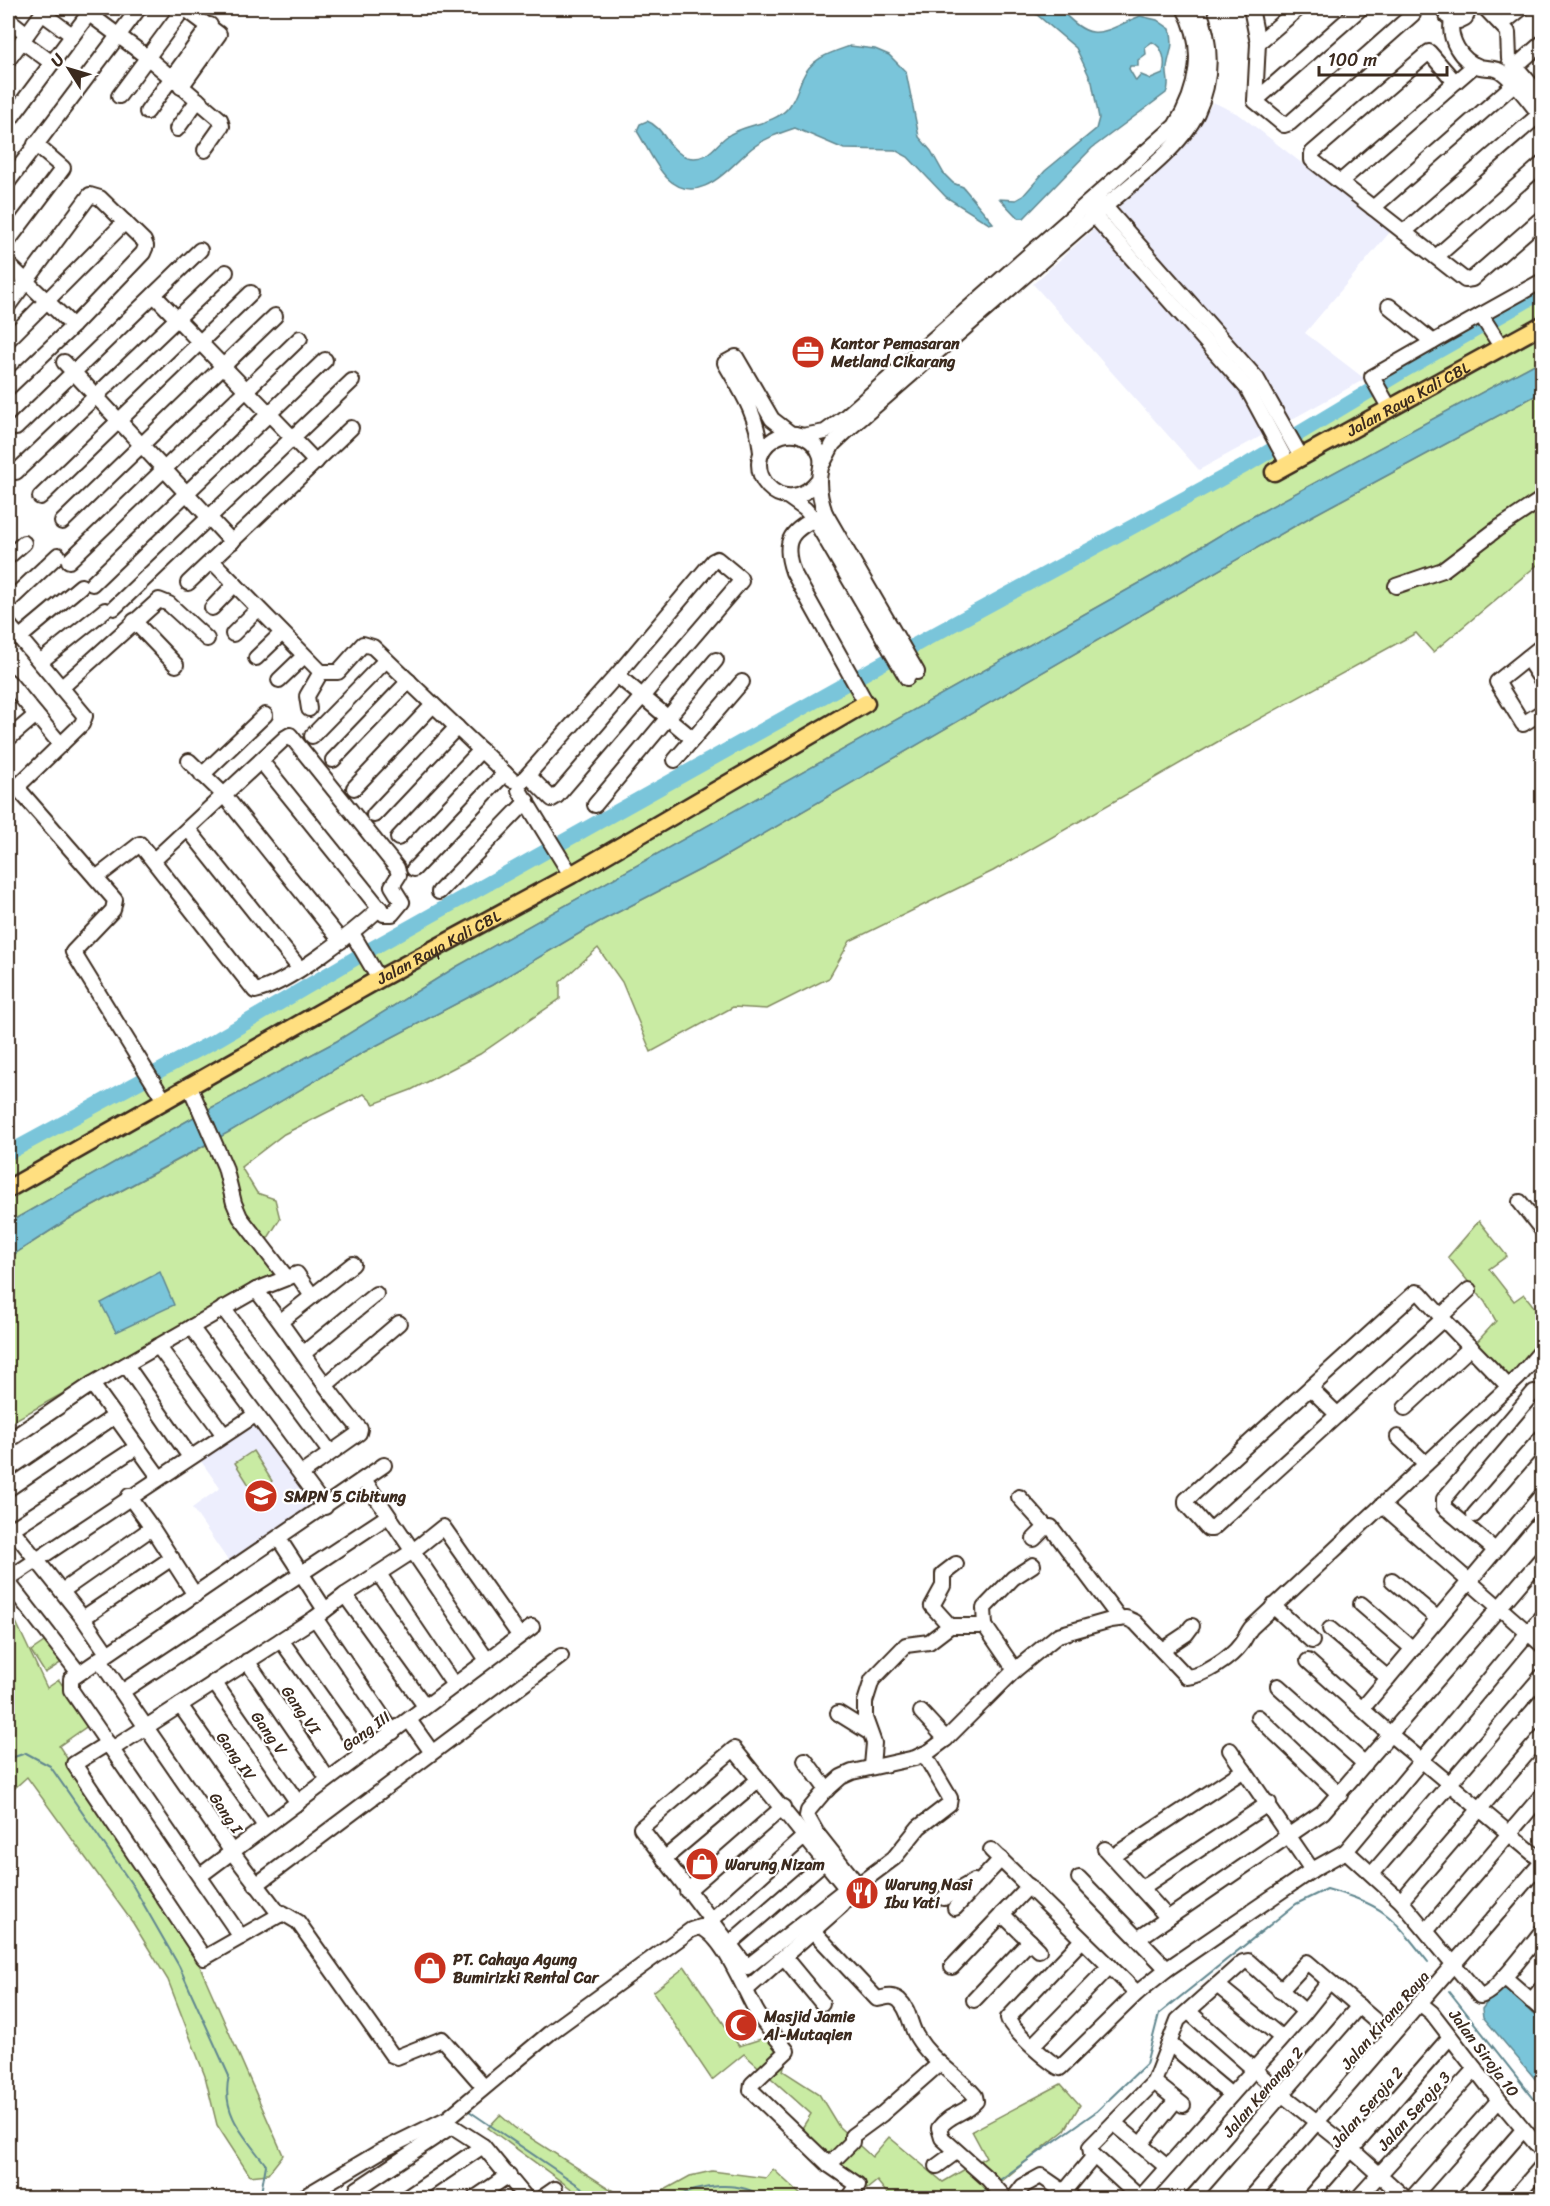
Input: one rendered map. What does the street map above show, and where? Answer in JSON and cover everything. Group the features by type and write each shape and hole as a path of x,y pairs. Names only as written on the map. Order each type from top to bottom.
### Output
{"main road":[{"name":"Jalan Raya Kali CBL","path":"1287,458 1386,401 1502,348 1542,325"},
{"name":"Jalan Raya Kali CBL","path":"8,1188 160,1093 189,1085 571,875 862,696"}],"street":[{"path":"8,182 34,144 139,8"},
{"path":"119,96 184,8 210,25 177,83 147,112"},
{"path":"1101,202 1159,142 1186,109 1194,89 1197,69 1194,32 1184,8"},
{"path":"909,670 819,516 788,497 776,494 760,476 759,464 762,452 768,442 778,436 825,432 1089,211 1167,151 1184,134 1205,93 1209,69 1206,29 1198,8"},
{"path":"1251,8 1258,43 1255,101"},
{"path":"1258,43 1299,8"},
{"path":"1255,101 1361,8"},
{"path":"1255,101 1284,125 1290,123 1413,14 1413,8"},
{"path":"1445,8 1447,16 1452,20 1465,18 1470,8"},
{"path":"1485,8 1502,24 1510,40 1509,59 1542,96"},
{"path":"1502,24 1520,8"},
{"path":"8,60 44,10 72,35"},
{"path":"8,122 91,10 117,35 147,57 222,122 205,150"},
{"path":"8,19 52,63"},
{"path":"1404,232 1541,115 1514,84 1496,68 1475,65 1451,40 1452,20"},
{"path":"1516,66 1542,43"},
{"path":"1455,82 1429,52 1312,153 1312,160 1468,280 1542,218"},
{"path":"1340,182 1475,65"},
{"path":"1373,208 1514,84"},
{"path":"177,129 198,100"},
{"path":"8,241 63,168 34,144"},
{"path":"1436,257 1542,164"},
{"path":"8,306 88,197 92,195 100,198 144,241 146,246 143,253 73,326 8,388"},
{"path":"1101,202 1212,338"},
{"path":"1089,211 1212,338 1257,379 1287,458"},
{"path":"788,497 800,495 811,489 833,444 1089,211"},
{"path":"8,340 125,222"},
{"path":"16,428 200,250"},
{"path":"8,264 73,326"},
{"path":"16,472 226,272"},
{"path":"1386,401 1372,377 1433,342 1484,321 1542,281"},
{"path":"40,497 250,293"},
{"path":"154,295 316,462"},
{"path":"1389,306 1433,342"},
{"path":"62,522 275,316"},
{"path":"1484,321 1502,348"},
{"path":"8,602 63,558 164,469 300,338"},
{"path":"19,638 86,585 325,360"},
{"path":"762,452 758,425 730,360 772,419 796,435 813,442 820,453 819,516"},
{"path":"64,362 232,542"},
{"path":"40,662 110,609 352,381"},
{"path":"188,583 351,428"},
{"path":"1396,586 1443,570 1497,529 1542,499"},
{"path":"819,516 794,534 788,543 787,553 793,572 862,696"},
{"path":"8,557 24,543"},
{"path":"212,561 321,672 338,672 363,644 373,647 519,783 552,799 556,798 741,581 740,578 717,560 713,561 617,675 519,783 439,892"},
{"path":"212,608 235,584"},
{"path":"61,688 134,621 162,599 207,639"},
{"path":"233,633 258,609"},
{"path":"134,621 176,665"},
{"path":"8,624 85,716 85,720 20,784 20,791 114,900 115,905 73,952 160,1093"},
{"path":"256,658 282,633"},
{"path":"1542,646 1497,683 1523,724 1542,712"},
{"path":"279,680 304,656"},
{"path":"1527,658 1542,681"},
{"path":"312,736 386,660"},
{"path":"595,805 717,660"},
{"path":"309,709 307,696 321,672"},
{"path":"617,675 693,739"},
{"path":"8,681 61,745"},
{"path":"333,760 409,681"},
{"path":"675,760 742,682"},
{"path":"354,788 433,705"},
{"path":"8,740 36,715"},
{"path":"202,775 265,715"},
{"path":"374,815 457,727"},
{"path":"154,860 287,736 296,739 398,868 399,875 392,886 401,904 392,914 385,915 261,761"},
{"path":"398,838 481,750"},
{"path":"189,761 224,795 351,940 379,979"},
{"path":"519,783 571,875"},
{"path":"414,869 519,783"},
{"path":"188,829 300,969"},
{"path":"96,878 140,844 252,990 262,990 351,940 380,908"},
{"path":"189,1085 225,1167 240,1217 287,1278"},
{"path":"1520,1202 1542,1230"},
{"path":"280,1321 353,1264"},
{"path":"8,1441 92,1384 255,1290 297,1274 312,1296"},
{"path":"255,1290 327,1384 343,1410 360,1429 359,1433 301,1474"},
{"path":"1469,1290 1443,1319 1440,1322 1212,1529 1208,1529 1185,1501 1416,1292 1420,1293 1443,1319 1471,1347 1513,1382 1538,1396 1444,1499 1444,1507 1495,1550"},
{"path":"304,1353 376,1294"},
{"path":"223,1308 330,1452"},
{"path":"327,1384 399,1323"},
{"path":"191,1327 325,1507"},
{"path":"158,1346 224,1435"},
{"path":"1405,1408 1471,1347"},
{"path":"846,1895 807,1816 808,1811 826,1790 841,1777 872,1766 924,1755 946,1739 1015,1670 1046,1643 1066,1631 1120,1618 1135,1622 1186,1676 1198,1675 1238,1648 1251,1628 1513,1382 1542,1350"},
{"path":"126,1365 190,1457"},
{"path":"92,1384 159,1477"},
{"path":"1310,1388 1338,1415"},
{"path":"78,1672 8,1581 129,1496 255,1415"},
{"path":"8,1489 115,1416"},
{"path":"1398,1437 1426,1464"},
{"path":"1474,1515 1542,1437"},
{"path":"10,1527 137,1447"},
{"path":"241,1937 201,1875 71,1690 71,1679 78,1672 365,1481 384,1465"},
{"path":"365,1481 488,1660"},
{"path":"1362,1709 1468,1580 1542,1495"},
{"path":"129,1496 195,1595"},
{"path":"1019,1497 1046,1527 1051,1527 1120,1618"},
{"path":"1382,1505 1542,1645"},
{"path":"123,1691 388,1516"},
{"name":"Gang I","path":"10,1527 83,1618 123,1691 232,1852 280,1915 288,1914 298,1922 394,2056 442,2039 484,2087"},
{"path":"280,1915 204,1958 74,1764 147,1727 320,1614 413,1551 444,1527 519,1635"},
{"path":"1034,1539 1046,1527"},
{"path":"62,1591 152,1528"},
{"path":"279,1539 320,1614 393,1732"},
{"path":"83,1618 172,1558"},
{"path":"1138,1938 1290,1837 1340,1795 1542,1558"},
{"path":"950,1626 934,1610 932,1603 943,1586 942,1574 956,1564"},
{"path":"1015,1670 985,1626 984,1608 1013,1578 1033,1565"},
{"path":"379,1574 454,1684"},
{"path":"1392,1580 1438,1619"},
{"path":"345,1595 425,1706"},
{"path":"1361,1604 1413,1649"},
{"path":"1274,1606 1312,1641"},
{"path":"1083,1940 1008,2018 1009,2023 1056,2066 1064,2067 1137,1993 1167,1969 1312,1870 1346,1851 1421,1758 1542,1616"},
{"path":"872,1766 874,1743 867,1731 865,1702 867,1692 878,1671 906,1645 928,1642 950,1626 985,1626"},
{"path":"1162,1650 1186,1634 1192,1626"},
{"name":"Gang III","path":"201,1875 532,1627"},
{"path":"1330,1629 1388,1678"},
{"path":"281,1640 362,1754"},
{"path":"256,1885 431,1751 561,1656"},
{"name":"Gang VI","path":"247,1661 328,1779"},
{"path":"1308,1661 1391,1735 1542,1862"},
{"path":"1372,1874 1542,1676"},
{"name":"Gang V","path":"214,1682 298,1803"},
{"path":"1278,1686 1365,1764"},
{"name":"Gang IV","path":"180,1705 265,1826"},
{"path":"838,1713 867,1731"},
{"path":"921,1713 946,1739"},
{"path":"1258,1717 1340,1795"},
{"path":"409,1720 431,1751"},
{"path":"1401,1901 1542,1736"},
{"path":"846,1895 825,1861 783,1807 733,1749 641,1829 687,1891 747,1989 759,2016 787,2052 752,2084 751,2090 829,2165 858,2185 849,2199"},
{"path":"1230,1750 1269,1803 1312,1870"},
{"path":"707,1924 729,1944 747,1967 894,1858 919,1827 949,1804 950,1798 924,1755"},
{"path":"805,1760 826,1790"},
{"path":"1115,1859 1118,1853 1244,1770"},
{"path":"664,1860 758,1780"},
{"path":"1427,1930 1542,1795"},
{"path":"1143,1887 1269,1803"},
{"path":"687,1891 783,1807"},
{"path":"302,2199 345,2172 448,2118 569,2019 681,1936 707,1924 805,1836"},
{"path":"1105,1849 1143,1887 1168,1917"},
{"path":"1346,1851 1401,1901 1480,1996 1486,1994 1504,1977 1542,1931"},
{"path":"955,1908 987,1874 996,1855 1137,1993"},
{"path":"729,1944 825,1861"},
{"name":"Jalan Kirana Raya","path":"1251,2199 1542,1862"},
{"path":"944,1898 987,1874"},
{"path":"1079,1878 1167,1969"},
{"path":"952,1967 1029,1886"},
{"path":"747,1989 813,1931 846,1895"},
{"path":"974,2000 1034,1945 1002,1914"},
{"path":"813,1931 877,1999 890,1996 900,2001 907,2009 916,2035 939,2064 972,2093 976,2099 968,2111 954,2114 939,2128 942,2138 988,2180 1005,2199"},
{"path":"784,1957 822,2003"},
{"path":"1305,2012 1248,1961 1243,1962 1178,2020 1154,2082 1090,2147 1094,2156 1140,2199 1305,2012 1329,1982"},
{"path":"1280,1991 1306,1963 1392,2035"},
{"path":"1033,2045 1110,1966"},
{"path":"1504,1977 1542,2010"},
{"path":"1217,1985 1281,2037"},
{"path":"1531,2001 1542,1988"},
{"name":"Jalan Siroja 10","path":"1421,2004 1432,2013 1499,2100 1542,2151"},
{"name":"Jalan Kenanga 2","path":"1192,2199 1359,2006"},
{"path":"1189,2012 1283,2095 1352,2150 1405,2199"},
{"name":"Jalan Seroja 2","path":"1309,2199 1450,2037"},
{"path":"1169,2043 1231,2095"},
{"path":"829,2165 852,2142 852,2136 882,2114 939,2064"},
{"name":"Jalan Seroja 3","path":"1358,2199 1475,2069"},
{"path":"1140,2145 1180,2103 1154,2082"},
{"path":"1412,2199 1499,2100"},
{"path":"1114,2123 1167,2167"},
{"path":"345,2172 360,2194 449,2126 483,2146 509,2175 526,2199"},
{"path":"1464,2199 1523,2130"},
{"path":"406,2199 483,2146"},
{"path":"936,2166 956,2152"},
{"path":"1014,2199 1023,2186 1041,2176 1069,2195 1094,2156"},
{"path":"1514,2199 1542,2166"},
{"path":"476,2199 509,2175"},
{"path":"542,2199 555,2189"}],"shaded area":[{"path":"1213,102 1240,115 1390,232 1305,333 1365,379 1199,470 1033,284 1152,176 1197,128"},
{"name":"SMPN 5 Cibitung","path":"254,1420 319,1504 231,1565 192,1508 220,1488 198,1457"}],"green space":[{"path":"1542,297 1542,360 1237,525 1154,575 456,967 337,1041 194,1117 8,1223 8,1157"},
{"path":"1542,392 1542,561 1433,652 1416,633 1226,737 993,871 850,941 829,978 767,1009 733,1007 651,1052 622,982 598,948 560,982 560,999 480,1054 411,1090 374,1104 364,1094 284,1134 241,1167 257,1193 275,1199 280,1219 266,1241 285,1275 247,1291 8,1424 8,1258 67,1220 206,1145 362,1053 492,985 597,923 715,862 1312,516"},
{"path":"1479,1221 1507,1256 1489,1269 1514,1301 1524,1294 1542,1317 1540,1344 1508,1379 1476,1343 1496,1321 1485,1302 1448,1257"},
{"path":"253,1451 272,1481 254,1493 235,1463"},
{"path":"8,1605 47,1688 59,1680 89,1725 59,1746 195,1955 283,2155 268,2174 250,2176 217,2125 205,2076 168,1980 133,1923 27,1777 8,1794"},
{"path":"47,1640 62,1662 45,1673 31,1651"},
{"path":"685,1967 739,2046 770,2036 787,2052 783,2071 819,2094 839,2127 872,2157 889,2137 943,2182 986,2157 972,2131 1061,2084 1080,2105 1065,2130 981,2198 891,2198 877,2181 862,2193 799,2133 811,2114 744,2054 712,2080 653,1992"},
{"path":"500,2115 515,2128 624,2198 584,2198 488,2128"},
{"path":"773,2169 801,2195 798,2198 742,2198 738,2194 692,2198 624,2198 652,2197 690,2176 712,2171 766,2178"}],"water":[{"path":"1029,8 1059,8 1080,27 1096,32 1105,31 1140,16 1157,20 1170,29 1171,35 1172,45 1167,68 1166,93 1092,148 1024,218 1018,218 1000,199 1016,200 1023,196 1045,171 1096,129 1099,118 1092,82 1076,48","holes":["1152,42 1163,55 1163,74 1151,79 1141,75 1136,81 1129,69 1130,66 1138,66 1138,60 1146,54 1145,47"]},
{"path":"850,46 875,49 889,55 906,72 919,137 931,151 944,174 953,183 963,187 993,223 989,224 946,197 908,157 895,150 844,149 795,128 762,141 713,182 691,189 679,186 667,178 637,131 640,124 647,121 658,128 681,154 694,158 705,156 733,132 781,114 793,101 810,66 822,57"},
{"path":"1542,360 1542,392 1312,516 715,862 597,923 492,985 362,1053 229,1132 67,1220 8,1258 8,1223 194,1117 337,1041 456,967 1154,575 1237,525"},
{"path":"160,1272 174,1305 116,1332 101,1303"},
{"path":"1499,1987 1506,1988 1542,2023 1542,2087 1483,2017 1482,2009"}],"waterway":[{"path":"8,1153 218,1039 371,949 924,640 1248,464 1403,371 1542,292"},
{"path":"8,1759 26,1753 50,1766 133,1886 179,1966 229,2076 227,2089 231,2113 236,2124 266,2165 260,2198"},
{"path":"997,2182 1097,2111 1146,2064 1159,2014 1296,1904 1327,1889 1362,1901 1386,1914 1428,1962"},
{"path":"1449,1991 1542,2109"},
{"path":"469,2111 597,2198"},
{"path":"674,2198 696,2190 720,2186 743,2188 764,2198"},
{"path":"974,2198 990,2187"}],"place":[{"name":"Kantor Pemasaran Metland Cikarang","path":"808,352"},
{"name":"SMPN 5 Cibitung","path":"261,1496"},
{"name":"Warung Nizam","path":"702,1864"},
{"name":"Warung Nasi Ibu Yati","path":"862,1893"},
{"name":"PT. Cahaya Agung Bumirizki Rental Car","path":"430,1968"},
{"name":"Masjid Jamie Al-Mutaqien","path":"741,2025"}]}
